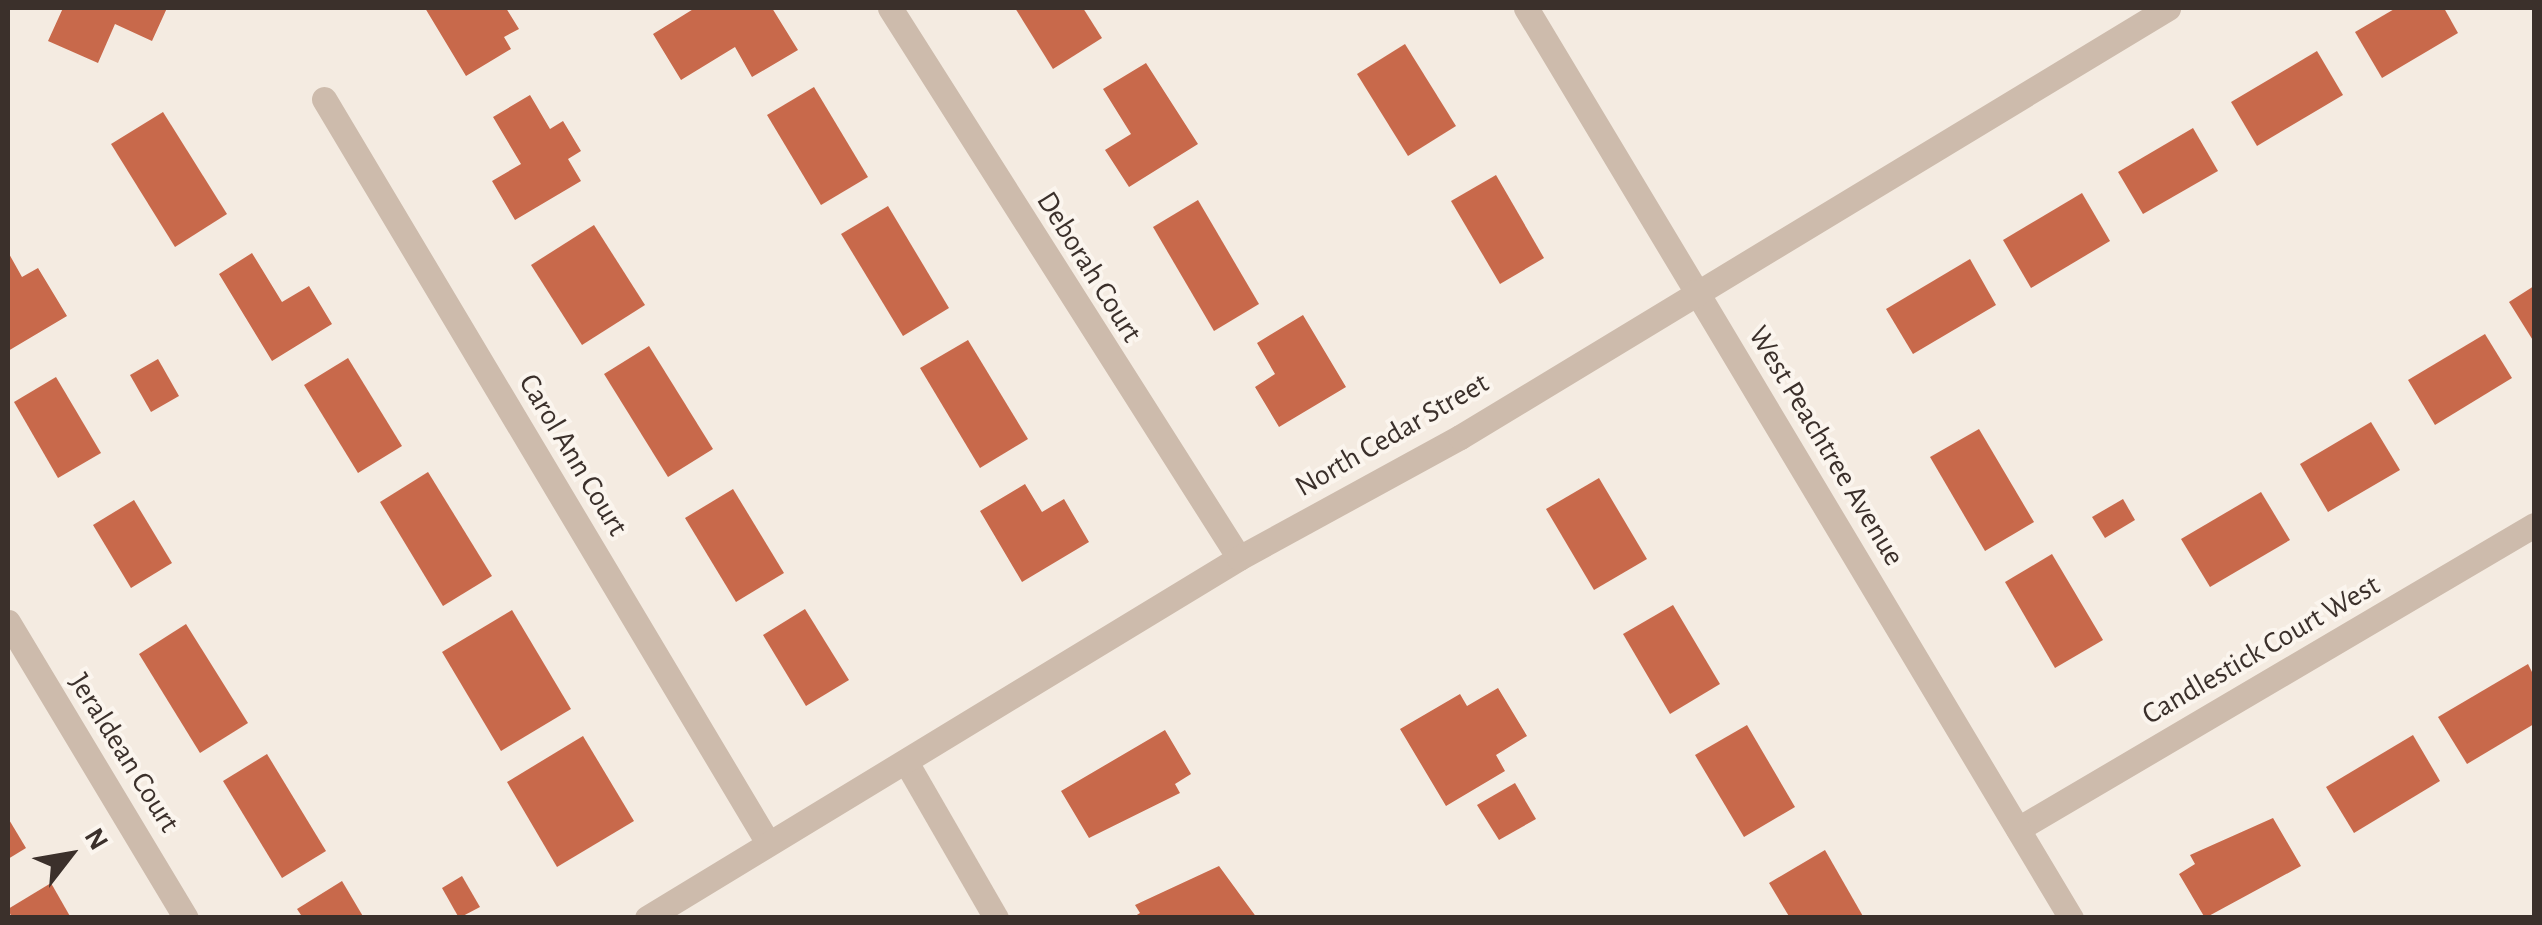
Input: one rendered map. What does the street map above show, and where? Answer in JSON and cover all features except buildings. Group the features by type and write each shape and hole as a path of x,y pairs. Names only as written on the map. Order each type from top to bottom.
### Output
{"street":[{"name":"Deborah Court","path":"890,8 1239,558"},
{"name":"West Peachtree Avenue","path":"1526,8 2072,918"},
{"name":"North Cedar Street","path":"647,918 1239,558 1460,436 2168,8"},
{"name":"Carol Ann Court","path":"324,98 768,843"},
{"name":"Candlestick Court West","path":"2018,829 2534,525"},
{"name":"Jeraldean Court","path":"8,622 186,918"},
{"path":"906,762 996,918"}]}
